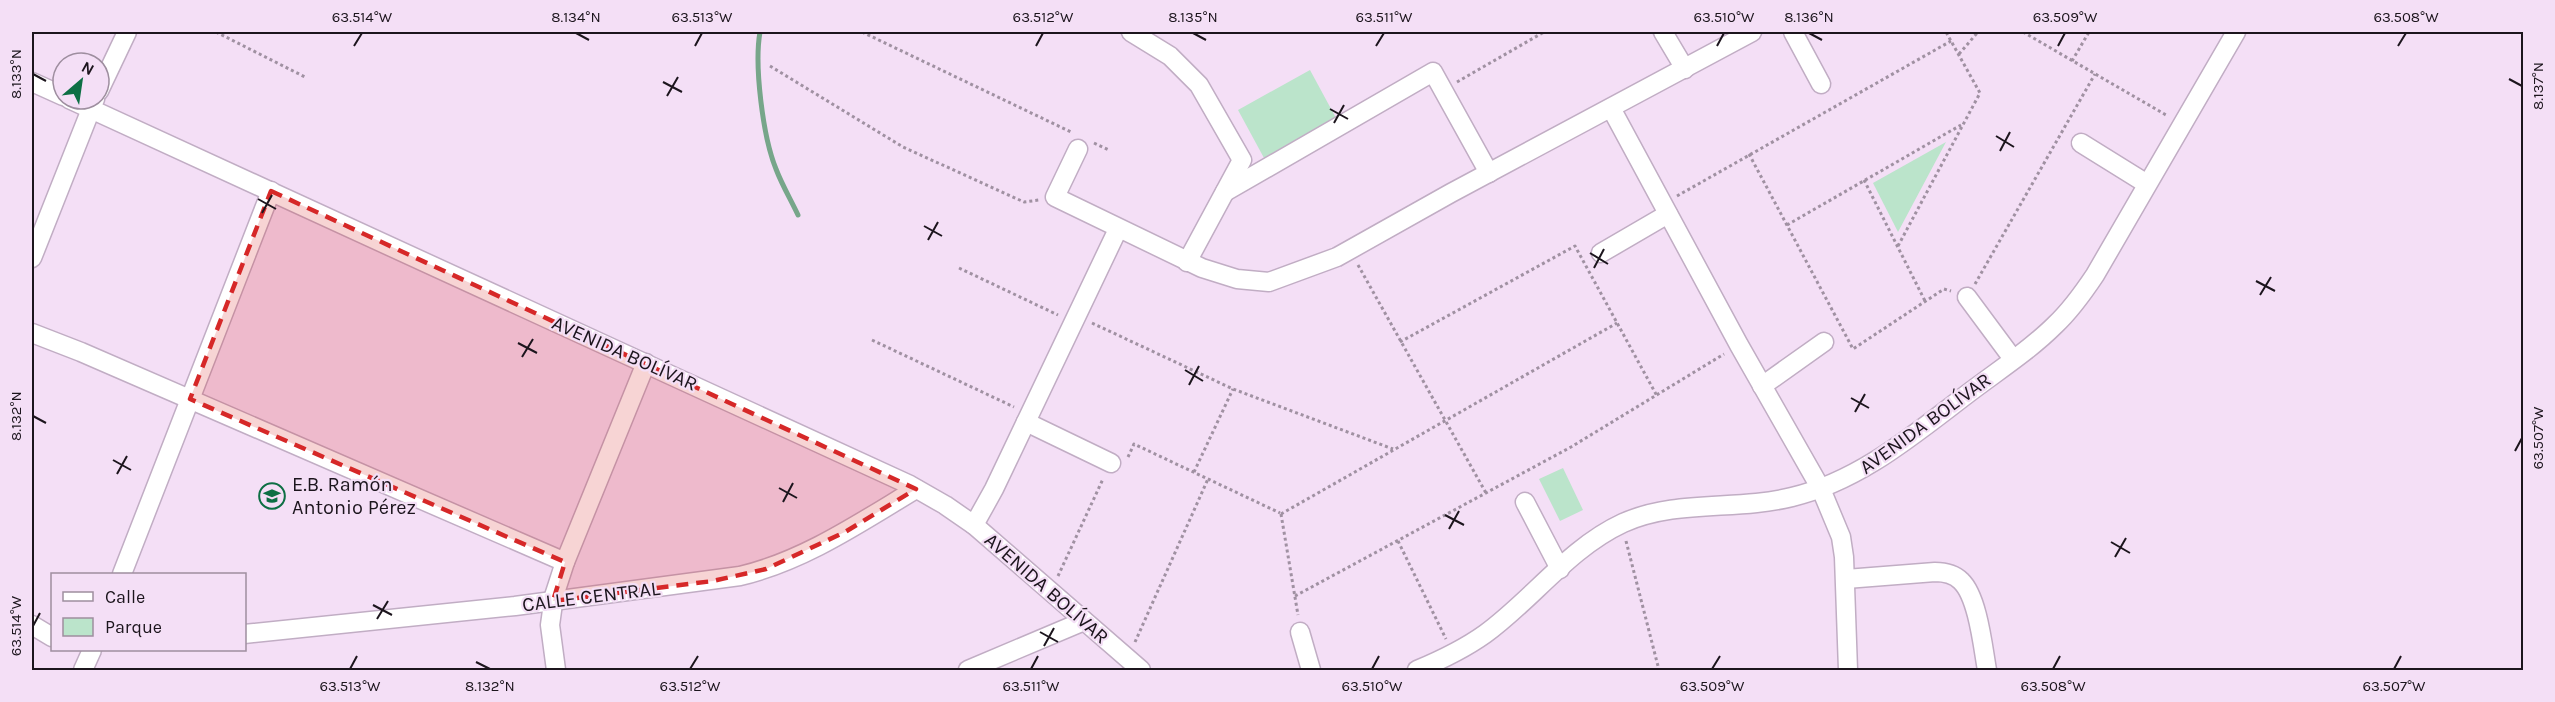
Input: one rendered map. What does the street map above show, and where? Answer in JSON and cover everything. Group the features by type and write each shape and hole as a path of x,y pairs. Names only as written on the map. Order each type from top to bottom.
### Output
{"street":[{"path":"111,66 127,32"},
{"path":"1131,32 1170,56 1199,85 1242,160 1187,262"},
{"path":"1663,32 1685,69"},
{"path":"1081,141 1055,197 1187,262 1237,279 1269,282 1320,264 1350,250 1752,32"},
{"path":"1793,32 1821,84"},
{"name":"AVENIDA BOLÍVAR","path":"1417,670 1453,653 1486,633 1560,569 1600,537 1622,524 1650,513 1674,508 1752,503 1790,498 1821,489 1874,462 2013,359 2053,327 2080,296 2236,32"},
{"path":"1225,192 1433,72 1489,173"},
{"path":"32,82 51,91"},
{"path":"1611,108 1739,345 1821,489 1841,537 1846,579 1848,670"},
{"path":"32,258 90,111"},
{"name":"AVENIDA BOLÍVAR","path":"107,111 271,191 916,489 974,525 1141,670"},
{"path":"2081,143 2147,184"},
{"path":"122,573 271,191"},
{"path":"1601,253 1665,209"},
{"path":"974,525 1119,229"},
{"path":"1967,297 2013,359"},
{"path":"32,333 565,562"},
{"path":"1762,386 1824,342"},
{"path":"555,670 550,626 553,601 565,562 646,363"},
{"path":"1028,418 1111,463"},
{"name":"CALLE CENTRAL","path":"246,634 553,601 713,581 753,573 845,532 916,489"},
{"path":"1525,502 1560,569"},
{"path":"1846,579 1942,572 1960,580 1971,598 1987,670"},
{"path":"969,670 1084,621"},
{"path":"32,625 51,636"},
{"path":"1300,632 1311,670"},
{"path":"83,670 91,651"}],"path":[{"path":"216,32 307,78"},
{"path":"862,32 1081,141 1109,150"},
{"path":"1443,90 1544,32"},
{"path":"1898,246 1980,93 1946,32"},
{"path":"1959,54 1978,32"},
{"path":"2023,32 2182,124"},
{"path":"2072,61 2089,32"},
{"path":"1665,209 1749,154 1951,41"},
{"path":"770,66 876,132 952,169 1024,202 1055,197"},
{"path":"1749,154 1853,349 1944,289 1967,297 2095,74"},
{"path":"1787,225 1963,124"},
{"path":"1864,180 1925,301"},
{"path":"1400,342 1575,246 1657,396"},
{"path":"1350,250 1443,420 1486,493"},
{"path":"959,268 1233,389 1393,449"},
{"path":"1281,514 1617,323"},
{"path":"872,340 1028,418"},
{"path":"1294,596 1571,447 1739,345"},
{"path":"1194,472 1233,389"},
{"path":"1051,591 1111,463 1123,468 1134,444 1281,514"},
{"path":"1127,658 1208,479"},
{"path":"1281,514 1300,632"},
{"path":"1622,524 1659,670"},
{"path":"1398,541 1453,653"}],"highlighted area":[{"path":"271,191 916,489 845,532 766,569 713,581 553,601 565,562 190,399"}],"green space":[{"path":"1310,70 1336,118 1264,158 1238,110"},
{"path":"1946,142 1898,232 1873,183"},
{"path":"1563,468 1583,510 1560,521 1539,479"}],"waterway":[{"path":"760,32 759,82 767,139 778,175 798,215"}],"place":[{"name":"E.B. Ramón Antonio Pérez","path":"272,496"}]}
